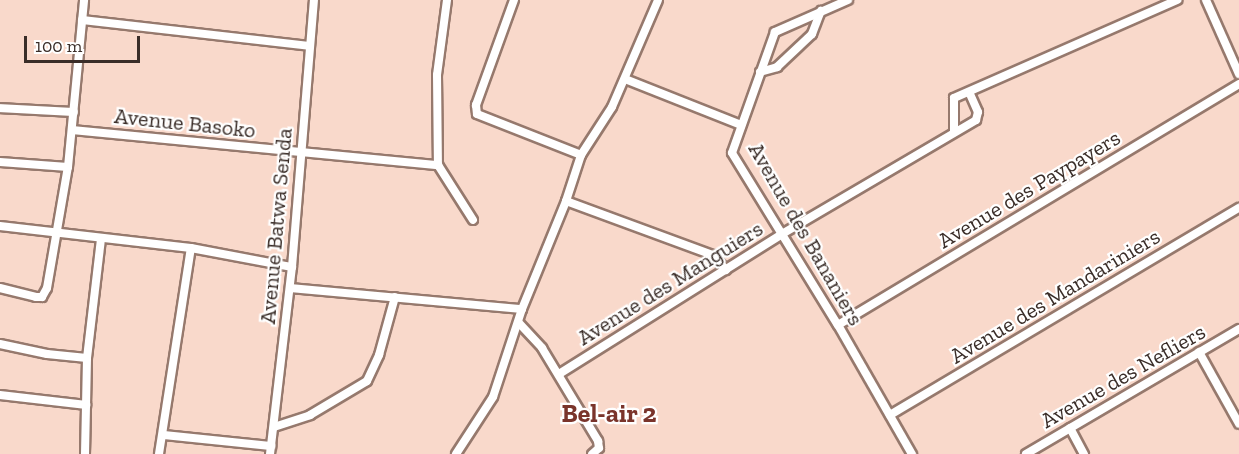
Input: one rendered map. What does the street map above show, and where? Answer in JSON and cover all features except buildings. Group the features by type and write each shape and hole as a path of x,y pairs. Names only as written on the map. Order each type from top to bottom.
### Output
{"street":[{"path":"0,288 42,297 47,288 59,233 68,167 84,0"},
{"name":"Avenue Batwa Senda","path":"271,450 290,288 314,0"},
{"path":"447,0 437,75 438,165 472,220"},
{"path":"514,0 476,105 477,114 581,155"},
{"path":"456,454 494,397 522,309 566,201 581,155 604,123 625,80 658,0"},
{"name":"Avenue des Bananiers","path":"848,0 775,32 732,153 838,325 912,454"},
{"path":"954,132 954,99 1177,0"},
{"path":"1206,0 1239,74"},
{"path":"760,72 777,67 814,31 821,11"},
{"path":"82,20 310,46"},
{"path":"625,80 741,125"},
{"name":"Avenue des Paypayers","path":"838,325 1239,84"},
{"name":"Avenue des Manguiers","path":"559,374 782,234 979,116 969,92"},
{"path":"0,108 74,112"},
{"name":"Avenue Basoko","path":"72,130 438,165"},
{"path":"0,162 68,167"},
{"path":"566,201 713,255 726,270"},
{"name":"Avenue des Mandariniers","path":"890,415 1239,208"},
{"path":"0,226 191,248 292,267"},
{"path":"85,454 87,358 101,239"},
{"path":"159,454 191,248"},
{"path":"290,288 522,309"},
{"path":"274,427 310,415 367,381 383,345 395,297"},
{"path":"519,323 542,348 600,444 592,454"},
{"name":"Avenue des Nefliers","path":"1026,454 1239,329"},
{"path":"0,344 47,354 87,358"},
{"path":"1199,352 1239,424"},
{"path":"0,395 86,405"},
{"path":"1070,428 1084,454"},
{"path":"163,435 271,450"}],"district":[{"name":"Bel-air 2","path":"609,414"}]}
